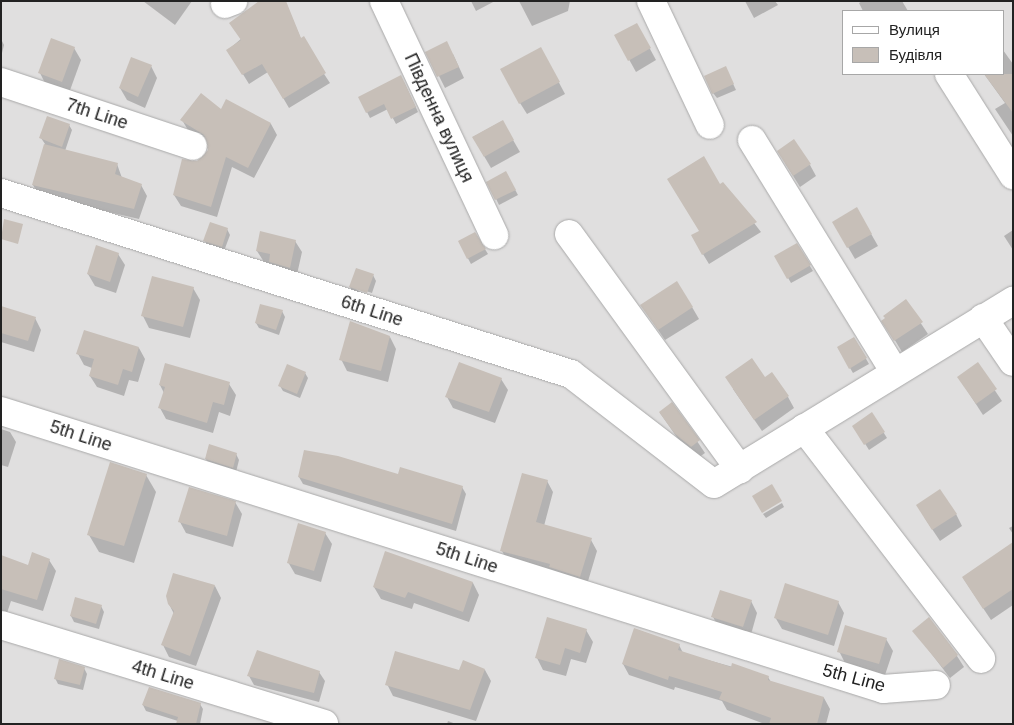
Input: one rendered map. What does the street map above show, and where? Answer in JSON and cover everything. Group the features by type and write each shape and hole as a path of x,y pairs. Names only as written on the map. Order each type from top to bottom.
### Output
{"street":[{"name":"Південна вулиця","path":"384,1 494,235"},
{"path":"651,1 710,124"},
{"path":"950,75 1013,175"},
{"name":"7th Line","path":"1,82 193,146"},
{"path":"752,140 894,372"},
{"name":"6th Line","path":"1,193 571,374 714,484 740,468"},
{"path":"569,234 740,468 894,372 1013,301"},
{"path":"984,318 1013,362"},
{"name":"5th Line","path":"1,411 883,689 936,685"},
{"path":"804,428 981,659"},
{"name":"4th Line","path":"1,625 324,724"}],"shaded area":[{"path":"1,1 1013,1 1013,724 1,724"}],"building":[{"path":"259,1 286,1 301,38 304,36 326,73 283,99 262,64 242,75 226,50 241,40 229,23"},
{"path":"637,23 651,48 628,61 614,35"},
{"path":"51,38 75,47 62,82 38,73"},
{"path":"447,41 459,67 437,77 425,52"},
{"path":"541,47 560,82 519,104 500,69"},
{"path":"131,57 152,65 138,97 119,88"},
{"path":"726,66 734,84 712,94 704,76"},
{"path":"1013,74 1013,113 985,75"},
{"path":"401,75 416,107 391,119 384,104 366,113 358,97"},
{"path":"201,93 221,109 226,99 271,123 248,168 226,157 211,207 173,195 182,159 197,161 208,150 204,135 180,120"},
{"path":"47,116 70,124 62,147 39,138"},
{"path":"503,120 514,140 484,157 472,137"},
{"path":"794,139 811,164 793,176 777,151"},
{"path":"44,144 118,163 115,174 142,184 134,209 32,185"},
{"path":"704,156 720,184 723,182 757,222 702,255 691,235 699,231 667,179"},
{"path":"506,171 516,190 495,200 486,182"},
{"path":"857,207 872,234 847,248 832,222"},
{"path":"4,219 23,224 18,244 1,239"},
{"path":"210,222 228,228 222,247 203,241"},
{"path":"260,231 296,240 290,268 269,262 270,254 256,251"},
{"path":"475,232 486,249 467,259 458,241"},
{"path":"797,243 811,265 787,279 774,256"},
{"path":"96,245 119,253 110,282 87,274"},
{"path":"356,268 374,274 367,293 349,287"},
{"path":"152,276 194,287 183,327 141,316"},
{"path":"677,281 693,307 658,330 640,305"},
{"path":"906,299 923,322 894,341 881,321 885,318 883,316"},
{"path":"260,304 283,310 276,330 255,323"},
{"path":"1,306 36,317 28,341 1,333"},
{"path":"350,321 390,336 381,371 339,360"},
{"path":"84,330 139,347 132,372 123,369 118,385 89,376 94,359 76,354"},
{"path":"854,337 867,358 849,369 837,347"},
{"path":"752,358 765,377 772,372 789,396 754,420 725,377"},
{"path":"459,362 502,378 489,412 445,397"},
{"path":"978,362 997,389 976,404 957,377"},
{"path":"165,363 230,382 224,405 213,402 207,423 158,408 165,387 159,385"},
{"path":"287,364 306,372 297,394 278,386"},
{"path":"672,402 700,440 691,447 675,434 659,412"},
{"path":"872,412 885,432 864,445 852,426"},
{"path":"209,444 237,453 233,468 205,459"},
{"path":"304,450 338,456 398,474 400,467 463,486 452,524 298,477"},
{"path":"110,462 147,474 124,546 87,535"},
{"path":"522,473 548,480 536,522 592,538 580,577 549,567 550,564 500,551"},
{"path":"772,484 782,501 762,513 752,496"},
{"path":"189,487 236,501 227,536 178,522"},
{"path":"940,489 957,514 932,530 916,505"},
{"path":"298,523 326,532 314,571 287,563"},
{"path":"1013,542 1013,589 983,609 962,577"},
{"path":"385,551 473,582 463,612 408,592 405,598 373,587"},
{"path":"32,552 50,559 37,600 1,589 1,555 28,565"},
{"path":"173,573 215,585 190,656 161,645 174,611 168,604 166,596"},
{"path":"785,583 839,601 828,635 774,618"},
{"path":"720,590 752,600 743,627 711,617"},
{"path":"75,597 102,605 96,624 70,616"},
{"path":"547,617 587,629 580,653 565,648 560,665 535,658"},
{"path":"929,617 958,655 943,668 912,631"},
{"path":"845,625 887,638 879,664 837,652"},
{"path":"634,628 680,644 678,650 731,667 732,663 769,676 768,680 824,697 817,724 769,724 771,718 719,699 722,692 669,676 668,680 622,664"},
{"path":"257,650 320,671 314,693 247,676"},
{"path":"395,651 459,670 463,660 485,669 470,710 385,685"},
{"path":"59,659 85,667 80,685 54,679"},
{"path":"149,687 201,703 196,724 176,724 178,717 142,705"}]}
